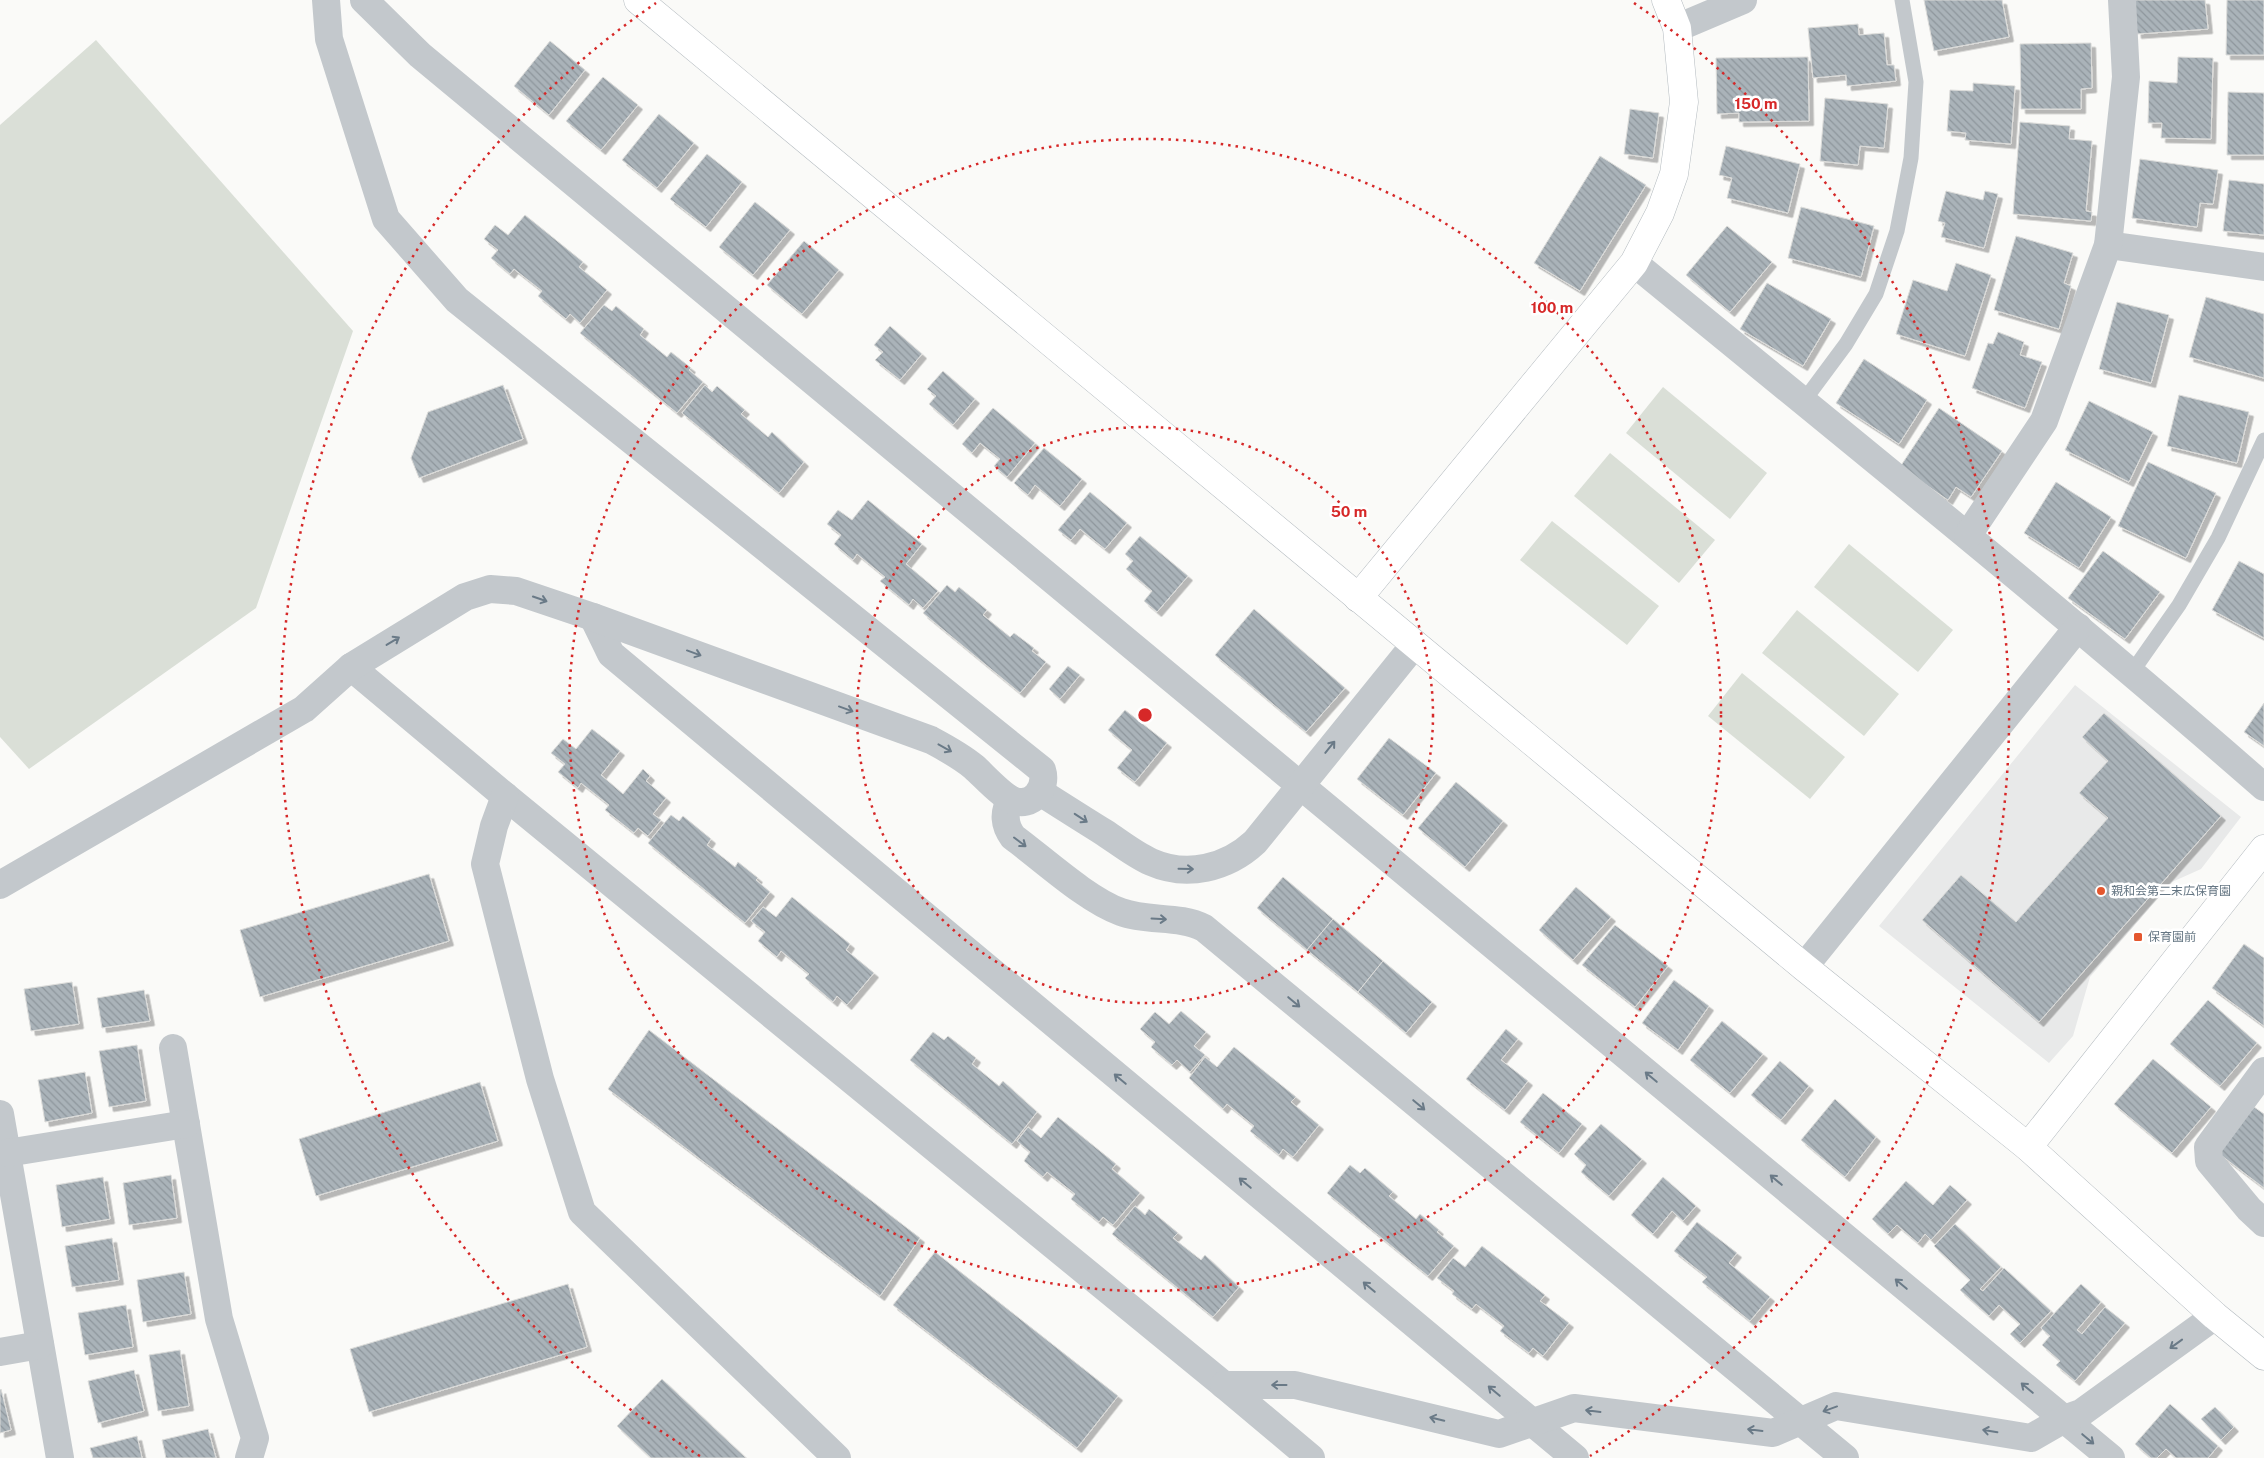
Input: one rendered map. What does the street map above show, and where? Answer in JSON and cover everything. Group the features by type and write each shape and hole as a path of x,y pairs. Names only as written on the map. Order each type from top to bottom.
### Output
{"street":[{"path":"0,885 304,709 351,666 465,597 490,589 516,591 593,617 931,740 965,761 1011,800 1023,802 1031,800 1040,792 1044,784 1042,770 457,300 386,219 329,39 326,0"},
{"path":"364,0 420,55 2111,1458"},
{"path":"638,0 1358,598 1804,966 2028,1147 2216,1316 2264,1356"},
{"path":"1358,598 1634,263 1660,213 1674,174 1684,102 1677,28 1666,0"},
{"path":"1677,28 1743,0"},
{"path":"1968,535 2044,421 2108,245 2126,77 2122,0"},
{"path":"2108,245 2264,267"},
{"path":"1634,263 2078,626 2264,787"},
{"path":"593,617 610,654 1575,1458"},
{"path":"1804,966 2078,626"},
{"path":"1040,792 1152,862 1179,870 1193,870 1220,864 1244,851 1255,842 1299,784 1415,644"},
{"path":"351,666 505,796 1311,1458"},
{"path":"505,796 494,826 485,864 540,1079 582,1212 838,1458"},
{"path":"1011,800 1005,819 1013,837 1103,904 1138,917 1191,921 1204,928 1845,1458"},
{"path":"2028,1147 2264,848"},
{"path":"173,1048 219,1319 255,1438 249,1458"},
{"path":"2264,1071 2208,1148 2209,1161 2248,1209 2264,1223"},
{"path":"0,1114 60,1458"},
{"path":"7,1153 186,1124"},
{"path":"1224,1385 1295,1385 1499,1434 1574,1408 1773,1433 1836,1406 2031,1438 2064,1419 2081,1413 2216,1316"},
{"path":"0,1352 40,1345"}],"lane":[{"path":"1803,402 1846,344 1876,294 1897,231 1911,158 1916,82 1902,0"},
{"path":"2132,672 2179,605 2218,538 2264,440"}],"shaded area":[{"path":"96,40 353,331 256,608 29,769 0,737 0,125"},
{"path":"1663,387 1767,473 1730,519 1626,433"},
{"path":"1610,453 1715,540 1679,583 1574,496"},
{"path":"1552,521 1659,606 1627,645 1520,560"},
{"path":"1849,544 1953,630 1918,672 1814,587"},
{"path":"1797,610 1899,694 1864,736 1762,653"},
{"path":"1742,673 1845,757 1810,799 1708,716"},
{"path":"2075,685 2241,817 2201,869 2172,882 2090,977 2073,1036 2049,1063 1879,926"}],"building":[{"path":"1924,0 2002,0 2009,37 1934,51"},
{"path":"2134,0 2205,0 2208,29 2137,34"},
{"path":"2227,0 2264,0 2264,55 2226,55"},
{"path":"1858,24 1859,35 1884,33 1887,65 1894,65 1896,81 1847,86 1846,75 1813,78 1808,28"},
{"path":"550,41 585,70 549,115 514,86"},
{"path":"2091,43 2092,88 2081,89 2081,109 2021,109 2020,44"},
{"path":"1808,57 1809,121 1739,122 1739,113 1717,114 1716,58"},
{"path":"2178,57 2213,58 2211,139 2161,138 2162,123 2148,123 2149,81 2177,83"},
{"path":"603,77 638,105 601,150 566,121"},
{"path":"1973,83 2015,86 2011,144 1965,140 1966,133 1947,131 1950,90 1973,91"},
{"path":"2228,92 2264,93 2264,155 2227,155"},
{"path":"1825,98 1888,104 1884,148 1860,146 1858,165 1820,161"},
{"path":"1630,109 1659,113 1653,158 1624,154"},
{"path":"659,114 694,143 657,188 622,160"},
{"path":"2020,122 2070,126 2069,139 2092,141 2086,211 2092,212 2091,221 2013,214"},
{"path":"1726,146 1800,164 1788,213 1727,198 1732,178 1719,175"},
{"path":"707,154 742,182 706,227 670,199"},
{"path":"1600,156 1646,185 1580,291 1534,263"},
{"path":"2140,159 2218,170 2213,204 2200,203 2197,227 2132,218"},
{"path":"2229,180 2264,184 2264,235 2223,231"},
{"path":"1946,191 1983,200 1985,191 1998,194 1984,248 1941,237 1945,223 1938,221"},
{"path":"755,202 790,230 753,275 719,247"},
{"path":"1801,207 1874,226 1861,277 1788,258"},
{"path":"525,215 583,262 579,267 607,290 580,323 570,314 566,319 538,296 542,291 514,269 510,274 491,258 498,250 484,239 495,225 508,235"},
{"path":"1727,226 1772,262 1730,312 1686,275"},
{"path":"2016,236 2073,253 2064,283 2071,286 2059,329 1994,310"},
{"path":"804,241 839,270 802,314 767,285"},
{"path":"1956,263 1991,275 1965,356 1896,334 1913,280 1947,291"},
{"path":"1767,283 1831,319 1803,366 1740,329"},
{"path":"2206,297 2264,314 2264,378 2189,357"},
{"path":"2117,302 2169,315 2151,383 2099,369"},
{"path":"604,305 612,311 616,306 644,329 640,335 667,357 671,352 691,368 689,370 703,382 677,413 580,333"},
{"path":"890,326 922,354 900,380 875,360 883,352 874,345"},
{"path":"1998,332 2024,342 2020,355 2042,362 2025,408 1972,388 1988,343 1993,344"},
{"path":"1864,359 1927,400 1899,444 1836,403"},
{"path":"943,371 975,399 953,425 929,404 936,396 927,389"},
{"path":"503,385 523,439 419,478 411,458 428,412"},
{"path":"705,385 712,392 717,386 745,410 741,414 768,437 772,432 804,462 779,493 682,413"},
{"path":"2179,395 2249,412 2237,463 2167,446"},
{"path":"2089,401 2153,432 2129,482 2065,450"},
{"path":"993,408 1035,443 1007,477 994,466 1000,459 980,443 972,453 962,444"},
{"path":"1939,408 2002,451 1971,497 1956,487 1948,500 1900,467"},
{"path":"1044,448 1082,479 1060,506 1035,485 1028,495 1014,483"},
{"path":"2148,462 2216,493 2186,558 2118,526"},
{"path":"2056,482 2111,517 2079,568 2024,533"},
{"path":"1090,492 1127,523 1105,549 1080,529 1071,540 1058,530"},
{"path":"868,500 922,544 906,564 938,591 923,608 913,599 909,605 880,581 885,577 857,554 853,560 834,544 841,535 827,524 838,510 852,520"},
{"path":"1140,536 1188,576 1157,612 1144,601 1152,591 1126,569 1133,561 1125,554"},
{"path":"2103,551 2160,592 2125,639 2068,598"},
{"path":"2239,561 2264,574 2264,638 2212,610"},
{"path":"947,585 955,592 959,587 987,610 983,615 1010,637 1014,633 1034,648 1032,651 1046,662 1020,693 923,613"},
{"path":"1254,609 1345,688 1306,732 1215,655"},
{"path":"1068,666 1080,675 1060,699 1049,689"},
{"path":"2264,703 2264,746 2244,732"},
{"path":"1125,710 1167,743 1135,782 1117,768 1132,750 1108,730"},
{"path":"2104,713 2221,816 2039,1022 1922,920 1961,875 2016,922 2108,818 2079,793 2108,761 2082,737"},
{"path":"592,729 620,751 601,775 623,794 643,769 650,776 646,781 666,798 653,814 661,820 648,836 638,828 634,833 605,810 609,805 581,783 578,788 558,772 565,764 551,753 563,739 576,749"},
{"path":"1389,738 1436,773 1403,815 1357,779"},
{"path":"1456,782 1503,821 1465,867 1418,828"},
{"path":"671,815 679,821 683,816 711,839 707,845 735,867 738,862 758,878 756,880 770,892 745,923 648,843"},
{"path":"429,874 449,941 260,997 240,930"},
{"path":"1283,877 1333,919 1307,950 1257,908"},
{"path":"1576,887 1611,917 1573,960 1539,930"},
{"path":"792,897 850,944 846,950 874,973 847,1005 837,996 833,1002 805,978 809,974 781,951 777,957 758,941 765,932 751,921 763,907 776,917"},
{"path":"1333,919 1383,961 1358,992 1307,950"},
{"path":"1615,925 1668,966 1635,1007 1582,965"},
{"path":"2244,944 2264,958 2264,1026 2212,988"},
{"path":"1383,961 1432,1002 1406,1033 1358,992"},
{"path":"1674,980 1709,1006 1678,1050 1642,1023"},
{"path":"72,982 79,1024 31,1031 24,989"},
{"path":"144,990 150,1021 102,1028 97,998"},
{"path":"2208,1000 2257,1043 2220,1086 2170,1044"},
{"path":"1181,1011 1206,1032 1194,1046 1205,1055 1190,1072 1177,1060 1172,1065 1151,1047 1155,1042 1140,1029 1155,1012 1169,1024"},
{"path":"1722,1021 1763,1054 1730,1093 1690,1060"},
{"path":"1506,1029 1518,1039 1501,1060 1528,1081 1505,1110 1466,1079"},
{"path":"649,1030 920,1238 880,1296 608,1089"},
{"path":"933,1032 944,1040 948,1036 976,1058 972,1064 999,1086 1003,1081 1037,1112 1012,1144 910,1060"},
{"path":"137,1045 146,1101 109,1107 99,1051"},
{"path":"1234,1047 1296,1097 1291,1102 1319,1125 1293,1157 1283,1149 1279,1155 1250,1131 1254,1126 1227,1104 1223,1109 1189,1078 1205,1057 1217,1067"},
{"path":"2153,1059 2211,1107 2172,1153 2114,1104"},
{"path":"1780,1061 1809,1086 1781,1120 1751,1095"},
{"path":"85,1072 92,1113 45,1122 38,1080"},
{"path":"480,1082 498,1141 316,1196 299,1139"},
{"path":"1543,1093 1582,1124 1559,1153 1520,1122"},
{"path":"1835,1099 1876,1137 1845,1177 1801,1140"},
{"path":"2254,1107 2264,1114 2264,1188 2218,1153"},
{"path":"1058,1117 1116,1164 1112,1169 1140,1193 1113,1225 1103,1217 1099,1222 1071,1199 1075,1194 1047,1172 1043,1177 1024,1161 1030,1152 1017,1141 1028,1127 1041,1138"},
{"path":"1601,1124 1642,1159 1609,1196 1581,1172 1586,1165 1574,1154"},
{"path":"1350,1165 1360,1173 1365,1168 1393,1192 1389,1196 1416,1219 1420,1214 1454,1246 1428,1276 1327,1193"},
{"path":"171,1175 177,1218 129,1225 123,1183"},
{"path":"103,1177 110,1219 62,1227 56,1185"},
{"path":"1663,1177 1696,1206 1683,1221 1672,1211 1653,1234 1631,1215"},
{"path":"1906,1181 1933,1205 1950,1185 1967,1200 1931,1240 1925,1234 1918,1243 1897,1225 1888,1234 1872,1219"},
{"path":"1135,1206 1145,1215 1149,1209 1178,1233 1173,1238 1201,1260 1205,1255 1239,1287 1213,1317 1112,1234"},
{"path":"1697,1222 1737,1253 1729,1263 1770,1297 1750,1321 1702,1282 1707,1277 1674,1251"},
{"path":"1955,1224 2001,1267 1980,1289 1983,1291 2004,1268 2051,1311 2020,1343 2010,1334 2020,1324 1999,1305 1989,1316 1960,1290 1970,1280 1934,1246"},
{"path":"112,1238 119,1280 72,1287 65,1246"},
{"path":"1482,1246 1545,1295 1540,1301 1569,1323 1543,1356 1533,1348 1529,1353 1500,1331 1504,1326 1476,1304 1472,1309 1452,1294 1454,1291 1437,1278 1453,1258 1465,1267"},
{"path":"935,1252 1118,1396 1077,1448 893,1305"},
{"path":"184,1272 191,1314 143,1322 137,1280"},
{"path":"568,1284 587,1347 369,1412 350,1349"},
{"path":"2081,1284 2101,1302 2077,1330 2082,1334 2105,1307 2125,1323 2075,1381 2056,1365 2060,1361 2042,1345 2050,1336 2041,1328"},
{"path":"126,1305 133,1347 85,1355 78,1313"},
{"path":"180,1350 189,1406 158,1411 149,1355"},
{"path":"134,1370 144,1411 98,1423 88,1381"},
{"path":"662,1379 746,1458 651,1458 617,1426"},
{"path":"0,1390 11,1430 0,1433"},
{"path":"2170,1404 2218,1446 2208,1458 2176,1458 2166,1449 2157,1458 2151,1458 2135,1444"},
{"path":"2215,1407 2234,1427 2221,1440 2201,1419"},
{"path":"208,1429 216,1458 166,1458 162,1440"},
{"path":"137,1436 142,1458 93,1458 90,1448"}],"place":[{"name":"親和会第二末広保育園","path":"2101,891"},
{"name":"保育園前","path":"2138,937"}]}
